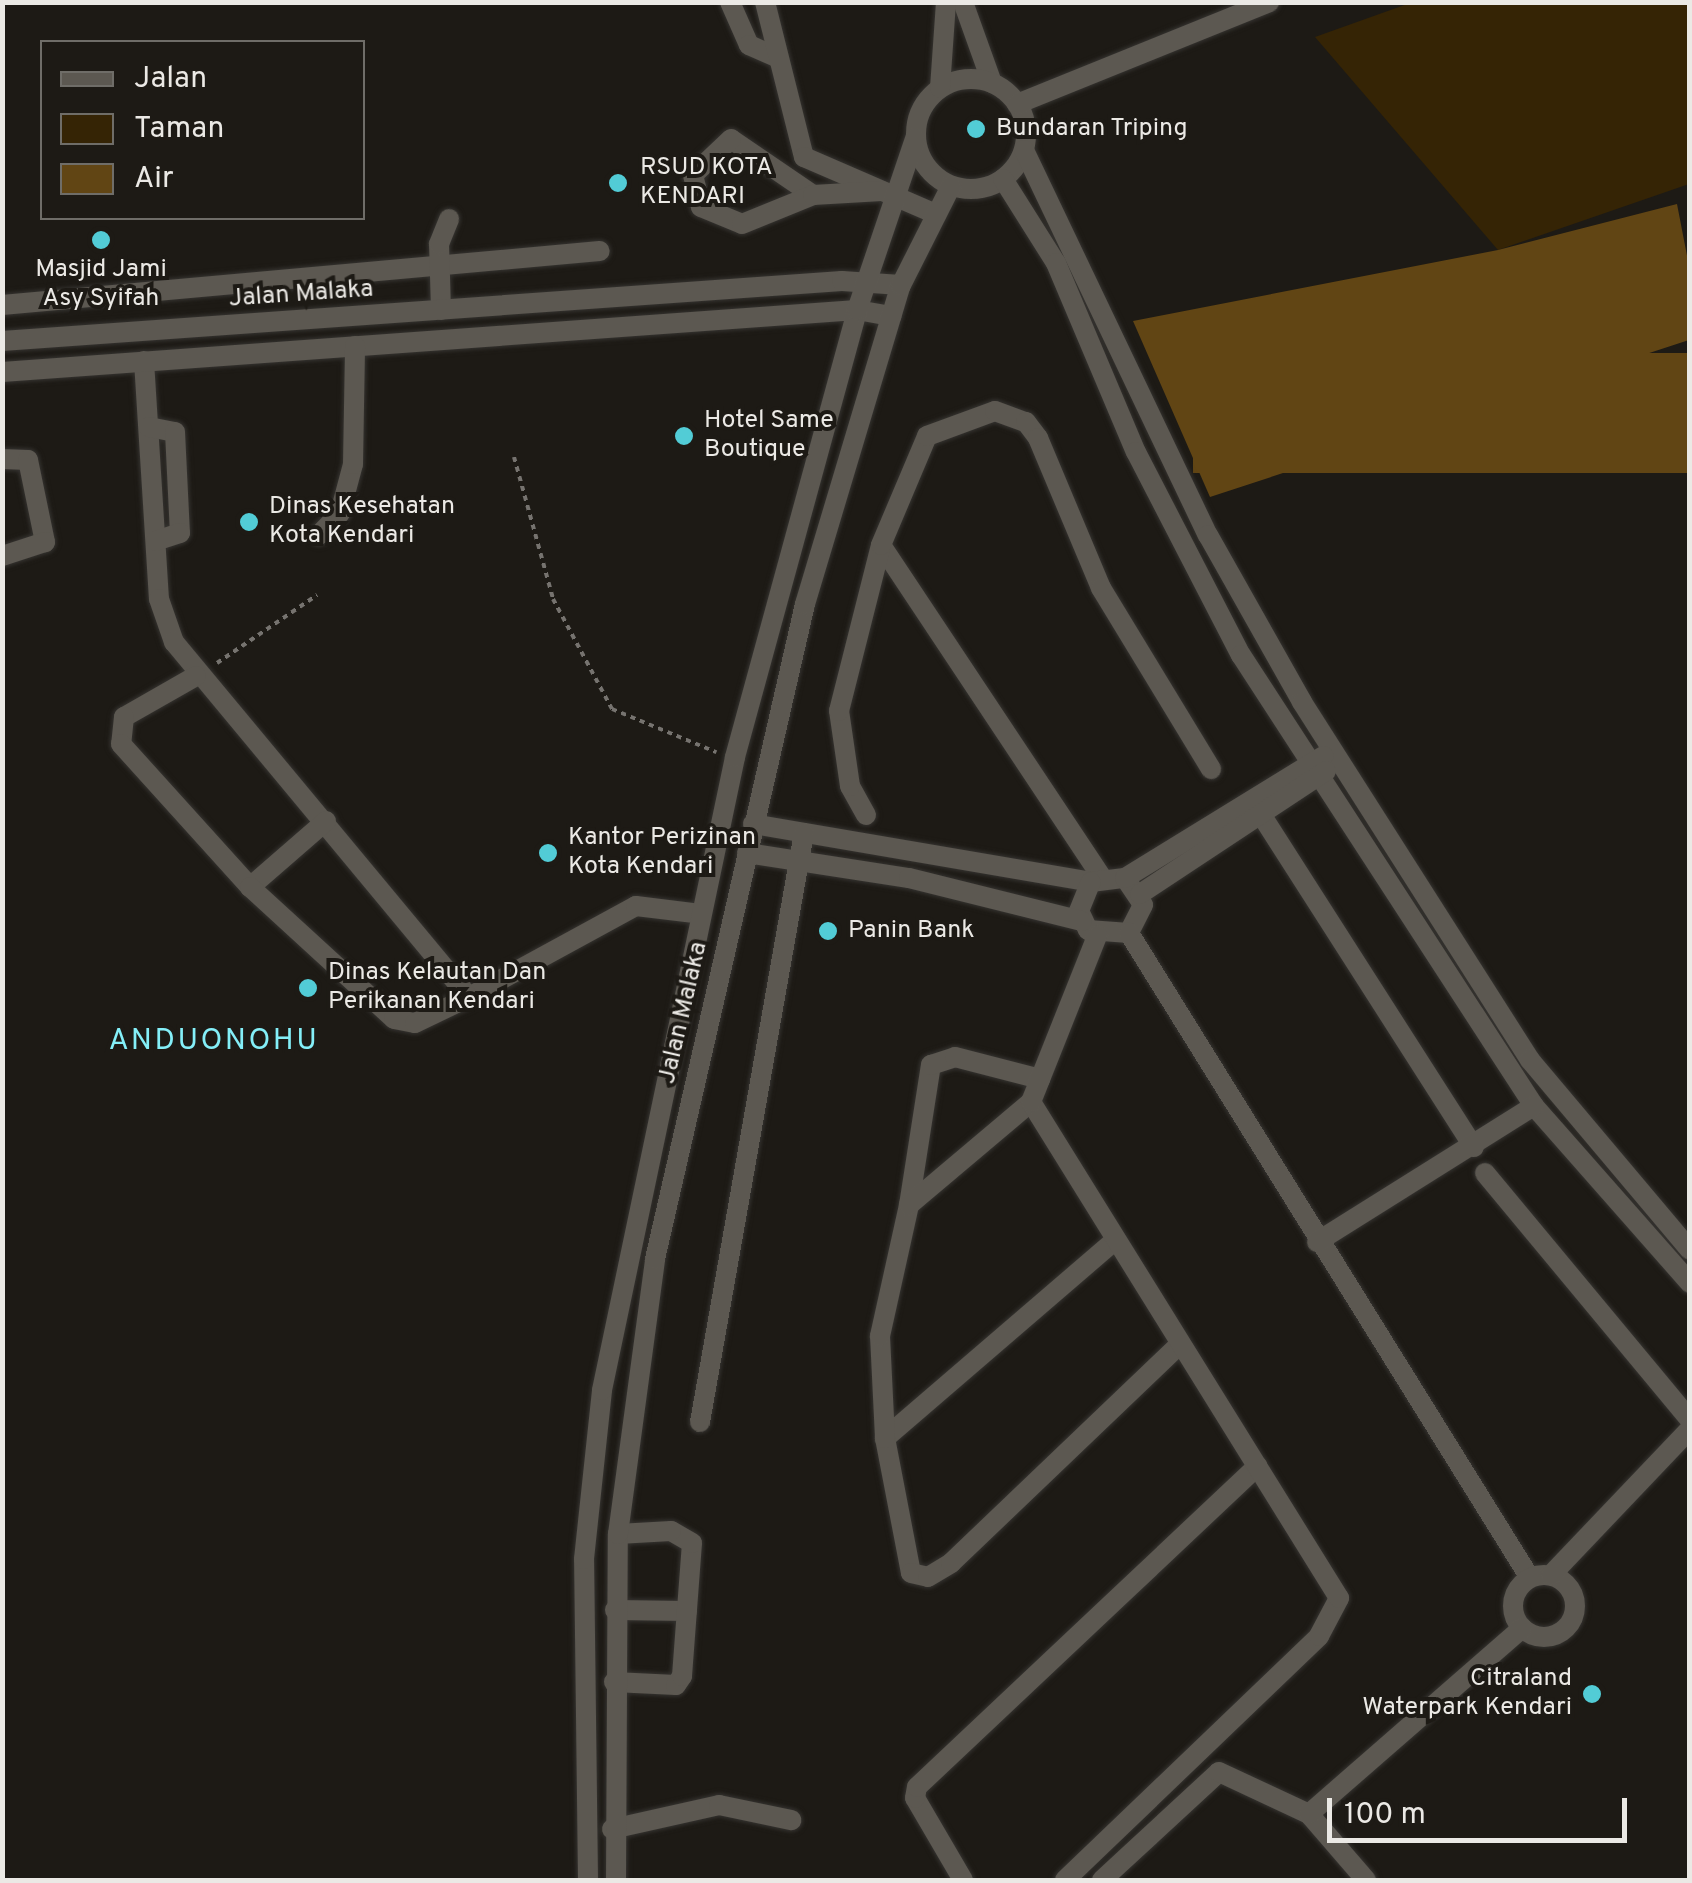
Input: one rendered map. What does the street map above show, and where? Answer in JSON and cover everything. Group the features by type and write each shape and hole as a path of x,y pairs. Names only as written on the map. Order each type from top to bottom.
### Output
{"street":[{"path":"730,2 749,45 776,57"},
{"path":"765,2 804,157 936,214"},
{"path":"946,2 940,88 921,110 915,138 926,168 951,186 1003,179 1024,150"},
{"path":"964,2 992,84 1017,104 1024,150 1208,535 1337,755 1530,1060 1690,1250"},
{"path":"1017,104 1269,2"},
{"path":"940,88 992,84"},
{"name":"Jalan Malaka","path":"588,1880 580,1728 587,1494 735,757 867,283 888,193 915,138"},
{"path":"813,195 731,139 692,175 701,206 742,224 813,195 888,193"},
{"path":"1003,179 1056,263 1210,599 1307,776 1534,1106 1690,1283"},
{"name":"Jalan Malaka","path":"616,1880 612,1829 624,1683 628,1533 656,1260 756,854 753,824 792,652 890,316 901,285 951,186"},
{"path":"442,310 440,266 449,219"},
{"path":"2,305 600,251"},
{"name":"Jalan Malaka","path":"2,341 842,281 901,285"},
{"path":"2,372 857,310 890,316"},
{"path":"28,339 30,370"},
{"path":"320,535 340,514 354,464 356,346"},
{"path":"144,361 159,600 196,676 326,821 469,997"},
{"path":"866,815 850,786 838,711 880,545 926,436 995,411 1026,422 1101,588 1211,769"},
{"path":"2,459 28,460 45,542 2,556"},
{"path":"880,545 1096,879"},
{"name":"Jalan Malaka","path":"196,676 124,717 121,744 250,887 394,1020 415,1024 663,905 701,914"},
{"path":"1140,894 1337,755"},
{"path":"753,824 990,864 1096,879 1125,878 1269,804"},
{"path":"1269,804 1491,1136"},
{"path":"250,887 326,821"},
{"path":"700,1422 793,859 790,830"},
{"path":"756,854 986,895 1090,928 1129,933"},
{"path":"986,895 990,864"},
{"path":"1125,878 1140,894 1141,916 1129,933"},
{"path":"909,1205 1031,1102 1090,928 1079,900 1096,879"},
{"path":"1129,933 1317,1242 1541,1576 1573,1593 1572,1620 1549,1636 1522,1628"},
{"path":"1040,1079 954,1056 931,1064 909,1205 880,1336 885,1438 906,1567 928,1577 1178,1346"},
{"path":"1031,1102 1178,1346 1334,1585 1334,1620 1065,1880"},
{"path":"1317,1242 1534,1106"},
{"path":"1485,1173 1690,1420"},
{"path":"885,1438 1113,1242"},
{"path":"1522,1628 1514,1595 1541,1576 1690,1429"},
{"path":"963,1880 915,1798 917,1787 1258,1466"},
{"path":"624,1683 663,1685 682,1676 692,1543 670,1531 628,1533"},
{"path":"625,1611 686,1611"},
{"path":"1309,1814 1522,1628"},
{"path":"1102,1880 1219,1772 1309,1814 1366,1880"},
{"path":"612,1829 666,1811 719,1805 791,1820"}],"path":[{"path":"514,457 553,599 612,709 735,757"},
{"path":"196,676 317,595"}],"green space":[{"path":"1413,2 1689,3 1689,184 1498,250 1315,37"}],"water":[{"path":"1677,204 1689,266 1689,340 1210,497 1133,321 1498,250"},
{"path":"1193,353 1689,353 1689,473 1193,473"}],"place":[{"name":"Bundaran Triping","path":"976,129"},
{"name":"RSUD KOTA KENDARI","path":"618,183"},
{"name":"Masjid Jami Asy Syifah","path":"101,240"},
{"name":"Hotel Same Boutique","path":"684,436"},
{"name":"Dinas Kesehatan Kota Kendari","path":"249,522"},
{"name":"Kantor Perizinan Kota Kendari","path":"548,853"},
{"name":"Panin Bank","path":"828,931"},
{"name":"Dinas Kelautan Dan Perikanan Kendari","path":"308,988"},
{"name":"Citraland Waterpark Kendari","path":"1592,1694"}],"district":[{"name":"ANDUONOHU","path":"214,1042"}]}
